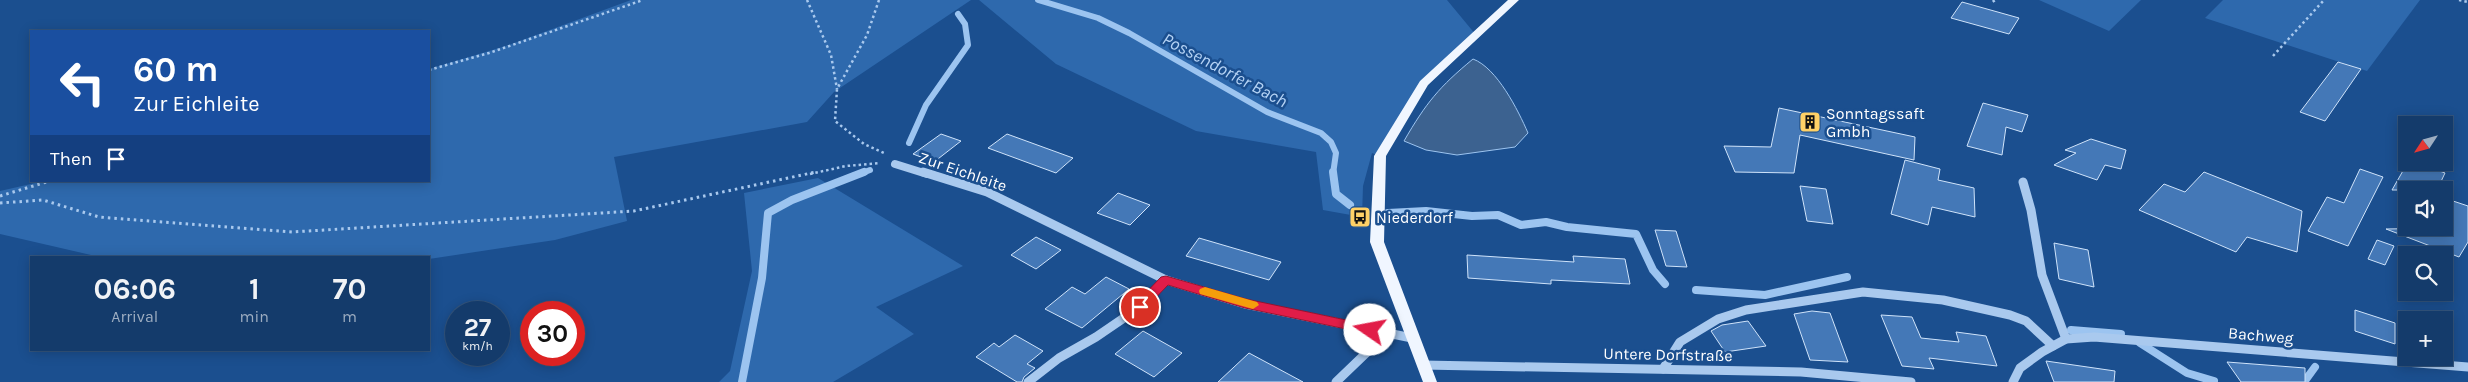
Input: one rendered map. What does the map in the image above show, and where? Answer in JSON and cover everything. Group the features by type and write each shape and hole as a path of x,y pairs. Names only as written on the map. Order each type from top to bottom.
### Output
{"main road":[{"path":"1430,382 1377,242 1380,156 1424,83 1514,0"}],"street":[{"name":"Zur Eichleite","path":"895,164 987,192 1166,280 1245,304 1412,338"},
{"path":"2023,182 2031,210 2042,275 2066,339"},
{"path":"1028,382 1059,358 1096,337 1140,307 1166,280"},
{"path":"1663,369 1680,342 1718,319 1746,310 1863,292 1944,300 2010,315 2026,321 2053,346"},
{"path":"1336,382 1388,333"},
{"name":"Bachweg","path":"2013,382 2020,368 2053,346 2066,339 2094,336 2468,366"},
{"name":"Untere Dorfstraße","path":"1424,365 1801,372 1911,382"}],"path":[{"path":"430,70 489,53 643,0"},
{"path":"807,0 831,55 837,89 835,121 864,144 885,153 895,164"},
{"path":"837,89 866,35 879,0"},
{"path":"2273,56 2324,0"},
{"path":"2459,0 2468,2"},
{"name":"Zur Eichleite","path":"0,203 43,200 99,217 292,232 400,227 634,211 846,166 872,163 895,164"},
{"path":"0,196 47,182"}],"shaded area":[{"path":"631,0 971,0 834,92 807,122 614,157 627,221 555,240 430,259 430,256 95,256 0,234 0,191 40,182 430,182 430,69 509,45"},
{"path":"979,0 1447,0 1476,35 1424,83 1380,156 1372,153 1363,186 1362,217 1323,210 1316,152 1196,131 1056,64"},
{"path":"2039,0 2141,0 2109,31"},
{"path":"2223,0 2420,0 2367,71 2205,18"},
{"path":"1473,59 1482,64 1498,80 1513,102 1528,133 1515,147 1457,155 1426,150 1404,141 1434,96"},
{"path":"818,178 963,266 876,307 914,334 833,382 719,382 730,371 752,271 744,193"}],"building":[{"path":"1962,2 2019,18 2009,34 1951,18"},
{"path":"2338,62 2361,69 2325,121 2300,112"},
{"path":"1983,103 2028,115 2022,132 2006,127 2002,155 1967,146"},
{"name":"Sonntagssaft Gmbh","path":"1779,108 1915,137 1914,160 1800,135 1794,173 1735,172 1724,146 1771,147"},
{"path":"941,134 961,141 934,162 913,154"},
{"path":"1007,134 1073,158 1056,173 988,148"},
{"path":"2091,139 2126,150 2121,169 2105,165 2097,180 2054,165 2076,153 2065,150"},
{"path":"1905,160 1940,169 1938,180 1974,188 1975,217 1932,207 1928,225 1891,214"},
{"path":"2360,169 2383,177 2348,246 2308,231 2327,197 2344,203"},
{"path":"2403,171 2440,171 2445,173 2441,181 2398,181 2398,190 2392,190"},
{"path":"2204,172 2302,211 2297,252 2247,237 2236,252 2139,210 2164,184 2185,192"},
{"path":"1800,186 1826,189 1833,224 1807,221"},
{"path":"1118,193 1150,205 1130,225 1097,213"},
{"path":"2453,201 2468,206 2468,242 2459,257 2453,255 2453,246 2430,246 2404,236 2453,236"},
{"path":"2386,229 2398,229 2398,234"},
{"path":"1655,230 1676,231 1687,267 1666,266"},
{"path":"1036,237 1061,250 1036,269 1011,255"},
{"path":"1199,238 1281,262 1269,280 1186,256"},
{"path":"2377,240 2394,246 2385,265 2368,259"},
{"path":"2054,243 2088,250 2094,287 2059,279"},
{"path":"1467,255 1574,262 1573,256 1625,259 1630,284 1551,280 1551,284 1468,278"},
{"path":"1106,277 1129,289 1082,328 1045,309 1072,287 1085,294"},
{"path":"2355,310 2395,323 2395,344 2355,331"},
{"path":"1812,311 1830,313 1848,362 1810,360 1794,314"},
{"path":"1881,315 1912,317 1921,338 1959,342 1956,332 1986,336 1997,366 1929,358 1934,369 1902,366"},
{"path":"1748,321 1766,346 1725,352 1711,331 1722,325"},
{"path":"1143,331 1182,353 1154,377 1115,354"},
{"path":"1015,335 1043,351 1027,364 1035,368 1024,377 1022,382 1017,382 976,357 994,343 999,347"},
{"path":"1249,353 1303,382 1218,382"},
{"path":"2046,361 2115,371 2114,382 2054,382"},
{"path":"2227,362 2305,368 2305,382 2241,382"}],"waterway":[{"name":"Possendorfer Bach","path":"1038,0 1098,18 1129,33 1267,112 1321,133 1331,142 1336,153 1333,173"},
{"path":"909,143 926,105 968,45 965,24 958,14"},
{"path":"860,174 870,170"},
{"path":"742,382 762,278 768,213 792,200 864,172"},
{"name":"Possendorfer Bach","path":"1333,173 1336,194 1350,205"},
{"name":"Possendorfer Bach","path":"1388,213 1426,211 1472,216 1498,215 1521,225 1546,222 1567,227 1636,234 1653,270 1665,284"},
{"name":"Possendorfer Bach","path":"1696,290 1765,295 1847,277"},
{"name":"Possendorfer Bach","path":"2071,330 2121,334"},
{"name":"Possendorfer Bach","path":"2140,343 2187,373 2214,381"},
{"name":"Possendorfer Bach","path":"2304,382 2315,367"}],"slow traffic":[{"path":"1205,291 1253,305"}],"place":[{"name":"Sonntagssaft Gmbh","path":"1810,122"},
{"name":"Niederdorf","path":"1360,217"}],"route":[{"path":"1140,307 1166,280 1245,304 1370,330"}]}
